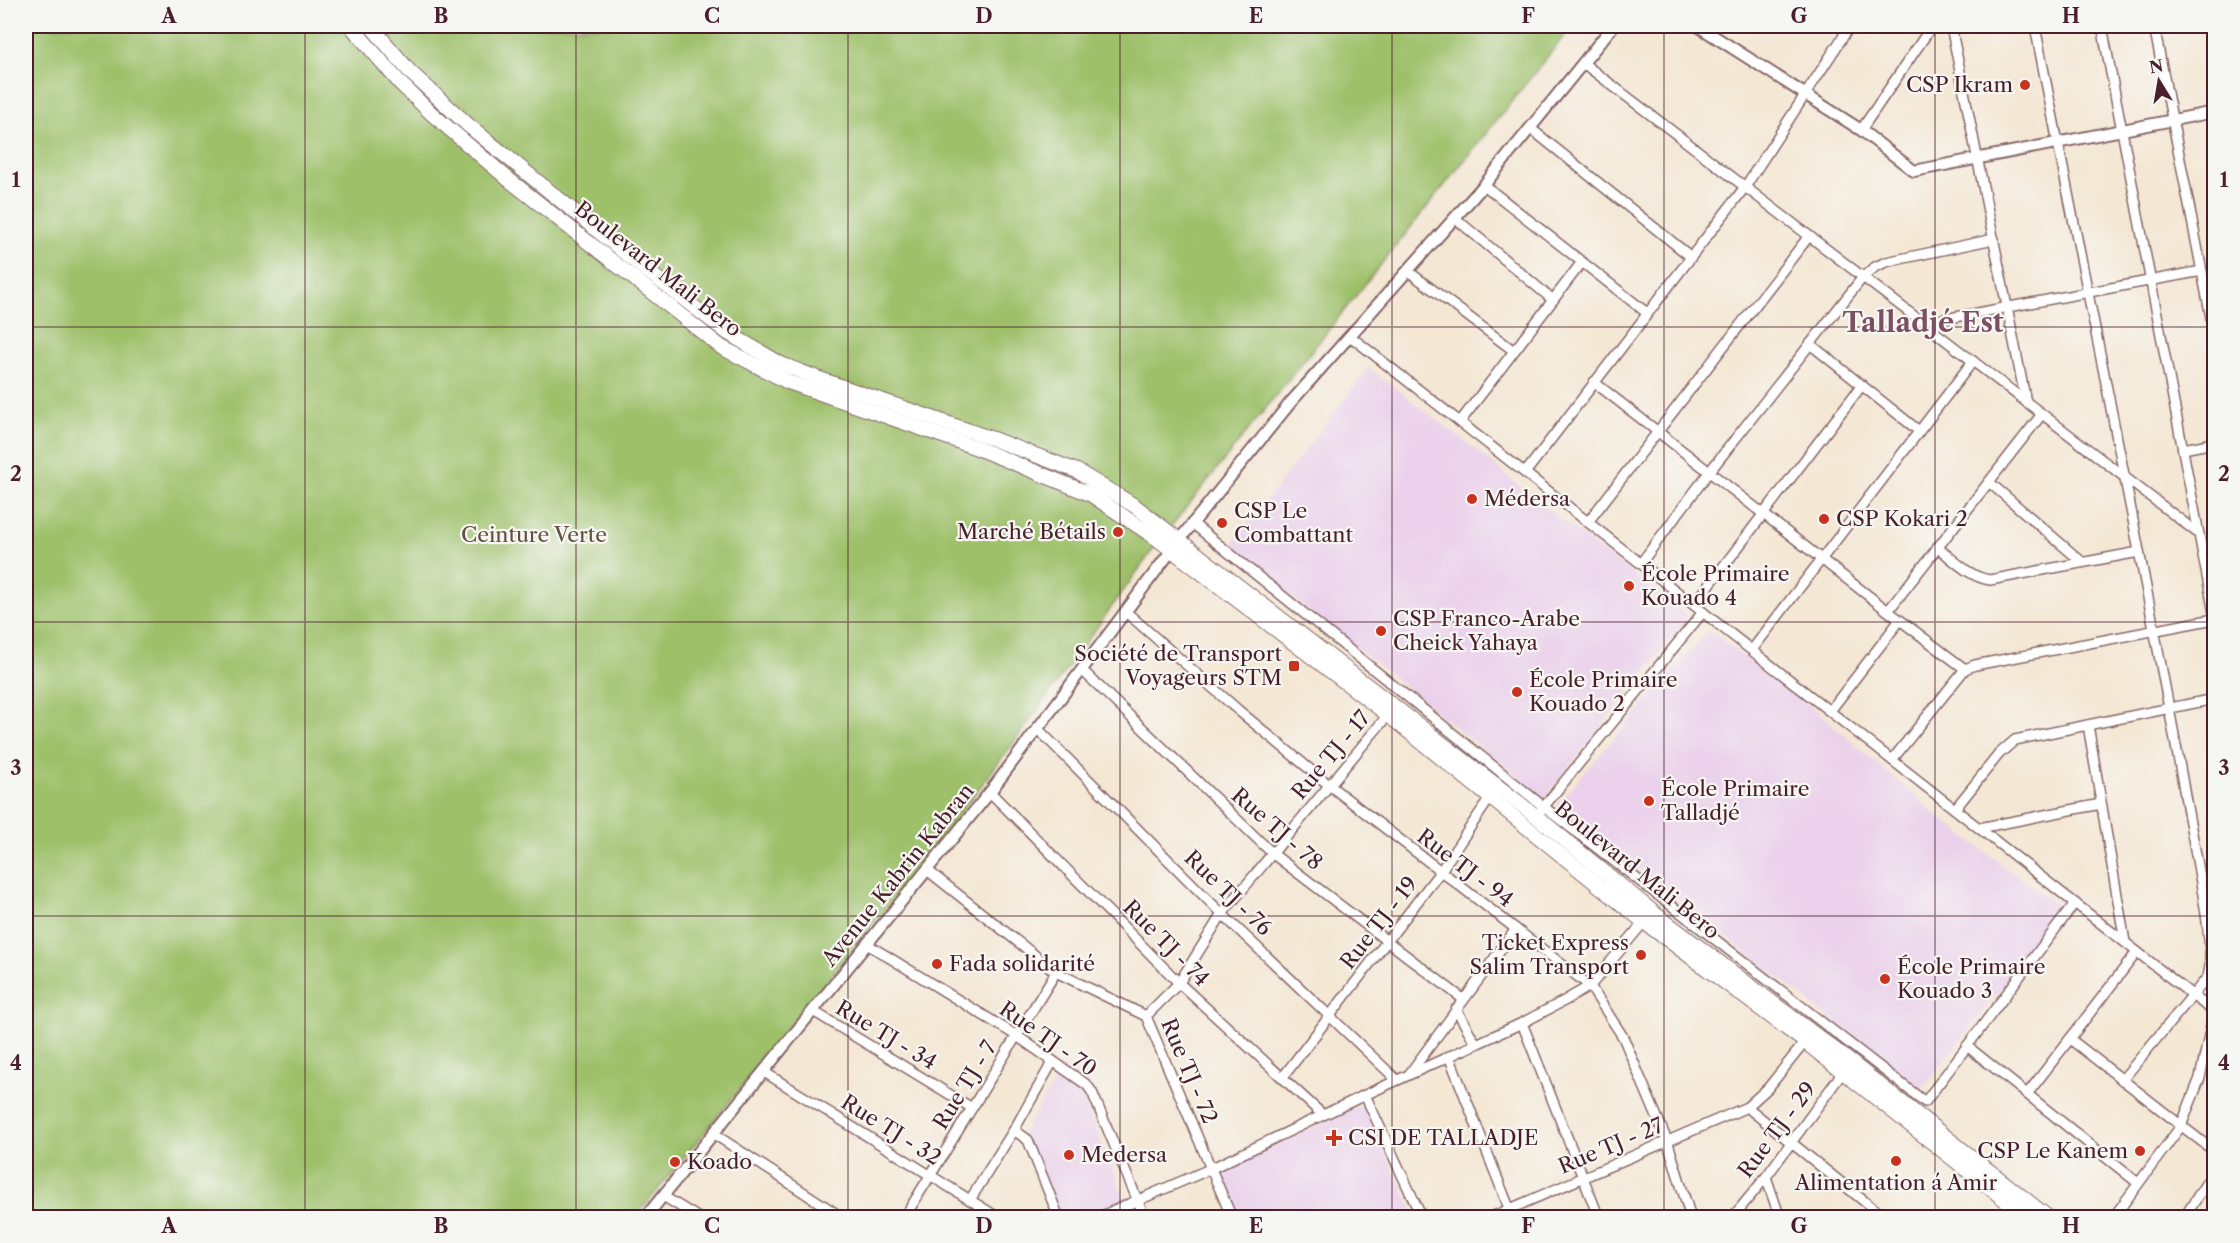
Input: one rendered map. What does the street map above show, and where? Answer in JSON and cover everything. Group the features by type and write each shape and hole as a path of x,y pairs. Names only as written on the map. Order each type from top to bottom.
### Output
{"main road":[{"name":"Boulevard Mali Bero","path":"351,26 400,83 432,114 508,179 721,347 788,382 977,448 1090,494 1160,532"},
{"name":"Boulevard Mali Bero","path":"371,26 410,72 468,125 646,270 728,333 781,364 1077,471 1135,506 1160,532"},
{"path":"1160,532 1194,558"},
{"name":"Boulevard Mali Bero","path":"1194,558 1223,572 1495,792 1644,922 1805,1042 1846,1067 2049,1218"},
{"name":"Boulevard Mali Bero","path":"1194,558 1388,715 1495,792 1540,811 1654,913 1834,1049 1846,1067 2028,1218"}],"street":[{"name":"Avenue Kabrin Kabran","path":"645,1218 990,792 1176,544 1291,402 1484,185 1613,26"},
{"path":"1698,26 1861,130 1914,171 2214,112"},
{"path":"1861,130 1932,26"},
{"path":"1951,26 2026,402"},
{"path":"2035,26 2155,630 2206,913 2212,962 2207,978 2122,1080"},
{"path":"2102,26 2214,613"},
{"path":"2154,26 2214,333"},
{"path":"1525,473 1745,187 1806,94 1846,27"},
{"path":"1583,63 2199,534"},
{"path":"1530,128 1691,257"},
{"path":"1484,185 1647,313"},
{"path":"1455,218 1553,300"},
{"path":"1588,522 1809,236"},
{"path":"1641,563 1710,471 1863,277 1875,267 1886,262 1994,239"},
{"path":"1460,422 1582,262"},
{"path":"1408,271 1514,351"},
{"path":"1923,324 2202,271"},
{"path":"1350,336 2214,1012 2200,1078 2181,1126 2113,1218"},
{"path":"1810,344 1919,431"},
{"path":"1752,650 1973,361"},
{"path":"1594,382 1965,669"},
{"path":"1694,605 1862,385"},
{"path":"1888,611 2042,414"},
{"path":"2183,449 2214,443"},
{"path":"1989,482 2082,562"},
{"path":"1192,524 1540,811 1925,1102 2075,903"},
{"path":"1937,547 1973,575 1980,579 1990,580 2139,552"},
{"path":"1223,572 1235,558"},
{"name":"Rue TJ - 94","path":"1126,612 1238,710 1329,785 1590,986 1623,1037 1668,1143 1691,1218"},
{"path":"1540,811 1703,612"},
{"path":"1892,760 1965,669 1975,665 2214,619"},
{"path":"1830,711 1900,620"},
{"name":"Rue TJ - 78","path":"1082,670 1273,854 1463,999"},
{"path":"1955,809 1999,754 2015,740 2214,699"},
{"name":"Rue TJ - 17","path":"1146,1016 1179,983 1222,914 1388,715"},
{"path":"2088,725 2125,942"},
{"name":"Rue TJ - 76","path":"1037,728 1222,914 1397,1080"},
{"name":"Rue TJ - 74","path":"990,792 1179,983 1323,1115"},
{"name":"Rue TJ - 19","path":"1283,1077 1440,872 1495,792"},
{"path":"1979,828 2102,804"},
{"name":"Rue TJ - 72","path":"927,870 1056,972 1146,1016 1232,1218"},
{"path":"1097,1218 1210,1169 1522,1023 1590,986 1644,922"},
{"path":"1409,1075 1516,929"},
{"name":"Rue TJ - 70","path":"867,944 1017,1036 1087,1085 1145,1218"},
{"path":"2028,1093 2137,952"},
{"name":"Rue TJ - 7","path":"904,1218 1056,972"},
{"path":"1456,1008 1476,1044"},
{"name":"Rue TJ - 34","path":"813,1011 972,1108"},
{"path":"1522,1023 1585,1177 1599,1218"},
{"path":"1834,1049 1843,1038"},
{"path":"2070,1039 2214,1151"},
{"name":"Rue TJ - 27","path":"1489,1218 1511,1213 1585,1177 1747,1107 1768,1088 1805,1042"},
{"path":"1967,1046 2138,1184"},
{"path":"1449,1056 1511,1213"},
{"path":"970,1200 1014,1130 1053,1061"},
{"name":"Rue TJ - 29","path":"1732,1218 1766,1178 1846,1067"},
{"name":"Rue TJ - 32","path":"764,1072 999,1218"},
{"path":"1365,1095 1422,1218"},
{"path":"1747,1107 1885,1218"},
{"path":"1014,1130 1028,1140 1059,1218"},
{"path":"714,1134 843,1218"},
{"path":"2188,1216 2214,1171"},
{"path":"1766,1178 1780,1218"},
{"path":"663,1196 699,1218"}],"shaded area":[{"path":"1369,368 1475,449 1554,515 1689,616 1544,799 1229,548"},
{"path":"1709,630 1813,708 1937,815 2062,910 1921,1090 1557,804"},
{"path":"1058,1076 1082,1095 1127,1204 1096,1217 1056,1217 1022,1135"},
{"name":"CSI DE TALLADJE","path":"1363,1104 1416,1217 1237,1217 1216,1172"}],"green space":[{"name":"Ceinture Verte","path":"26,26 1572,26 1157,544 1012,745 896,897 635,1218 26,1217"}],"place":[{"name":"CSP Ikram","path":"2025,85"},
{"name":"Médersa","path":"1472,499"},
{"name":"CSP Kokari 2","path":"1824,519"},
{"name":"CSP Le Combattant","path":"1222,523"},
{"name":"Marché Bétails","path":"1118,532"},
{"name":"École Primaire Kouado 4","path":"1629,586"},
{"name":"CSP Franco-Arabe Cheick Yahaya","path":"1381,631"},
{"name":"Société de Transport Voyageurs STM","path":"1294,666"},
{"name":"École Primaire Kouado 2","path":"1517,692"},
{"name":"École Primaire Talladjé","path":"1649,801"},
{"name":"Ticket Express Salim Transport","path":"1641,955"},
{"name":"Fada solidarité","path":"937,964"},
{"name":"École Primaire Kouado 3","path":"1885,979"},
{"name":"CSI DE TALLADJE","path":"1334,1138"},
{"name":"CSP Le Kanem","path":"2140,1151"},
{"name":"Medersa","path":"1069,1155"},
{"name":"Alimentation á Amir","path":"1896,1161"},
{"name":"Koado","path":"675,1162"}],"district":[{"name":"Talladjé Est","path":"1923,323"}]}
